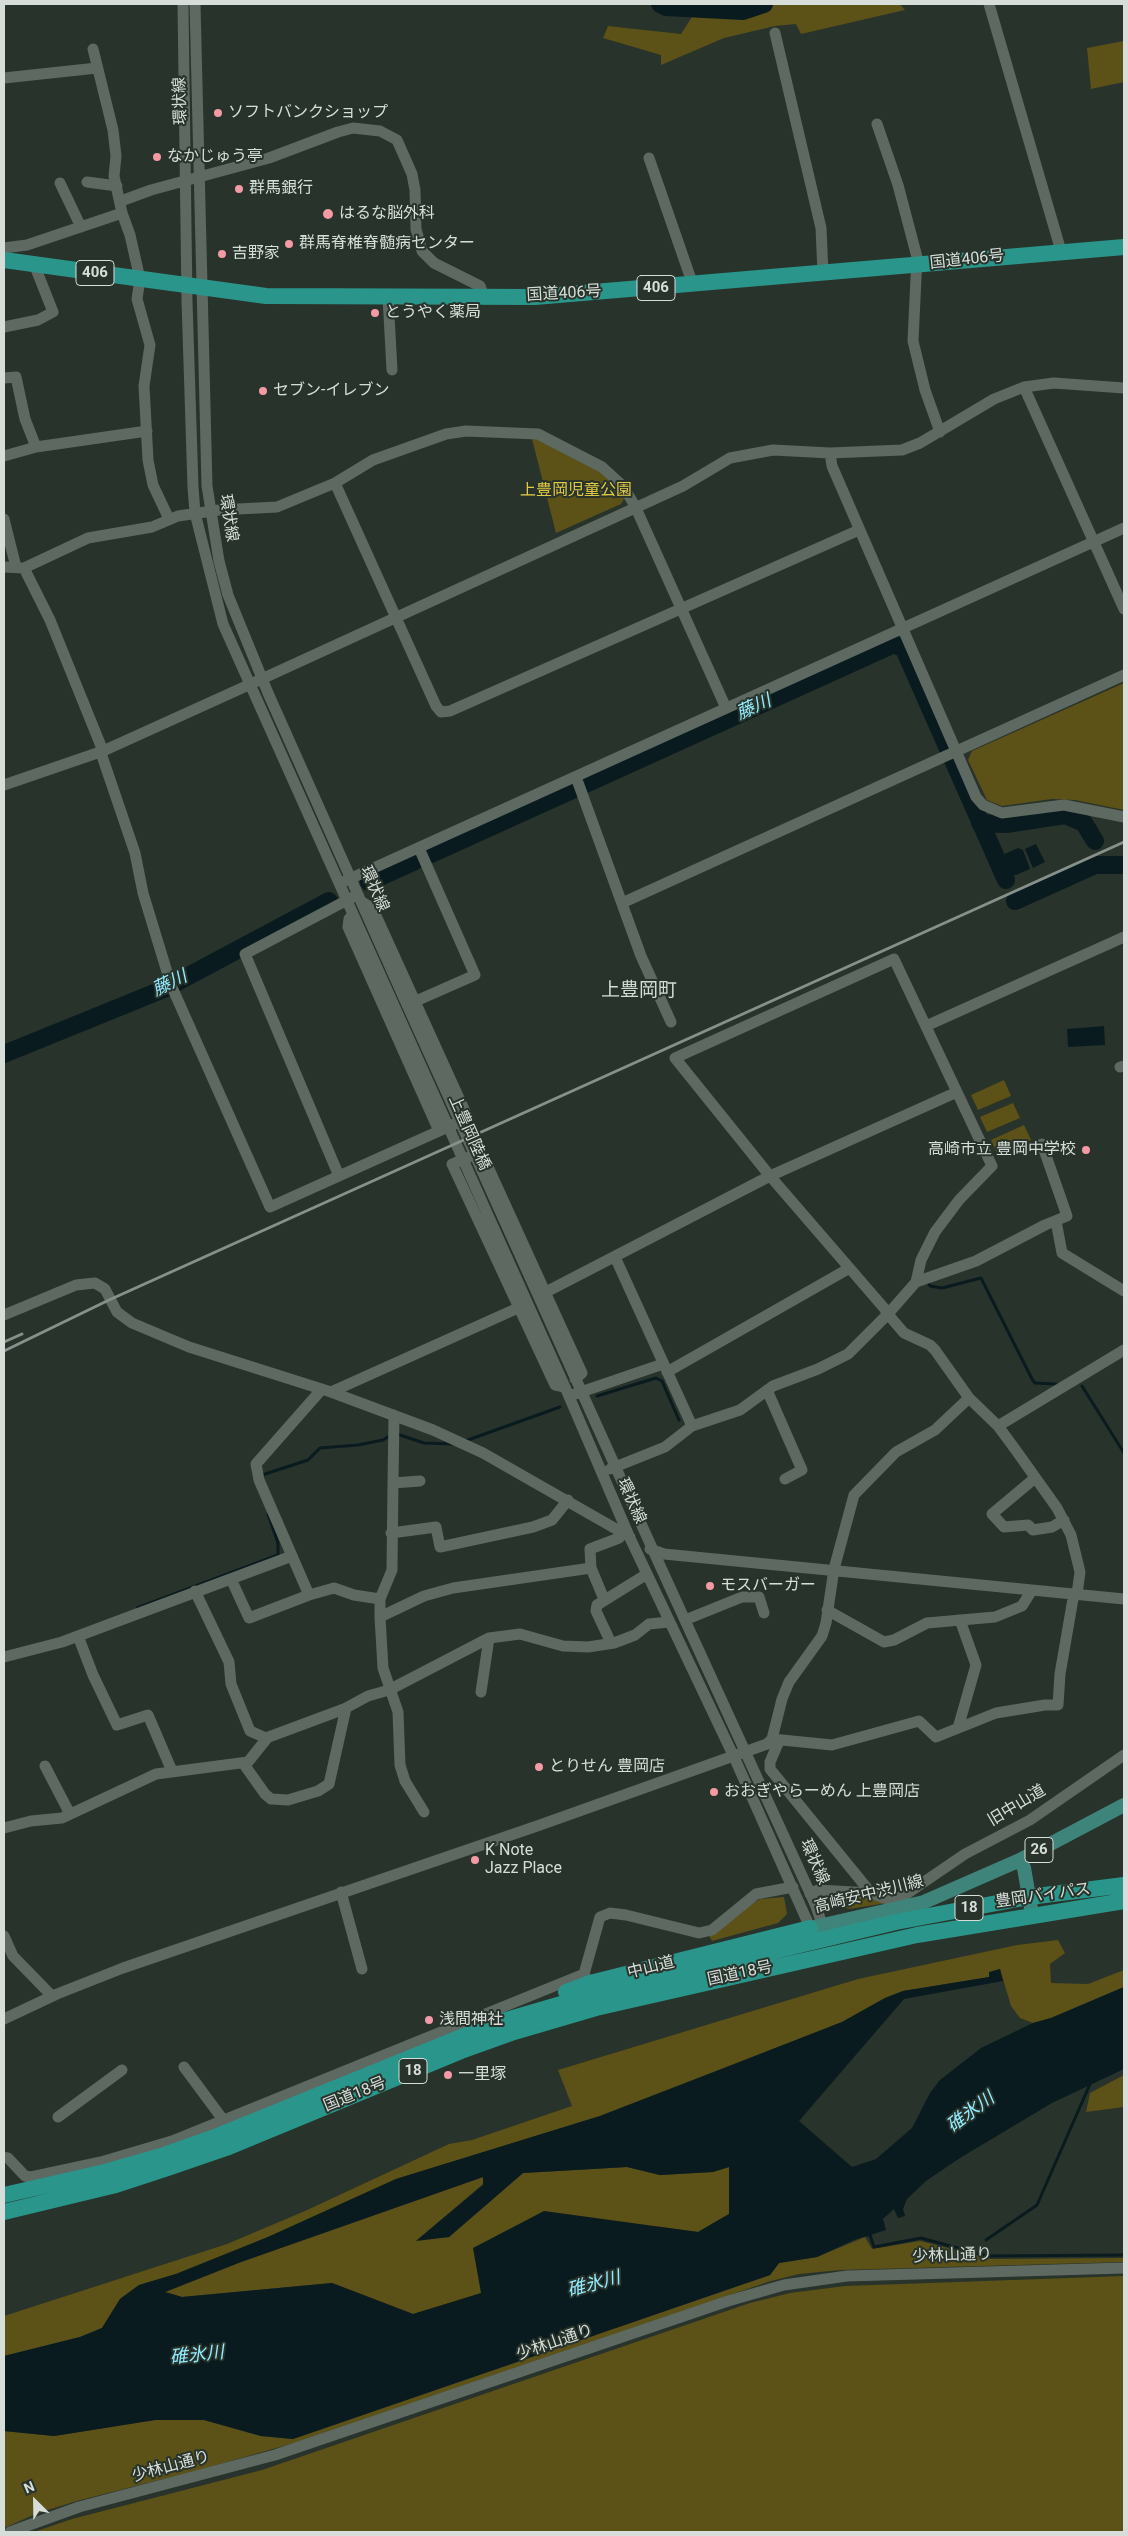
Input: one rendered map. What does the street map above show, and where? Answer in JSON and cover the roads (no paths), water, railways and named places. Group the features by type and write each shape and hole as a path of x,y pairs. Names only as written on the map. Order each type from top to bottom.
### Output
{"highway":[{"name":"国道406号","path":"4,260 266,296 484,297 581,294 1124,247"},
{"name":"豊岡バイパス","path":"819,1932 1029,1897 1124,1885"},
{"name":"豊岡バイパス","path":"824,1955 945,1929 1124,1901"},
{"name":"中山道","path":"591,1983 819,1932"},
{"name":"国道18号","path":"5,2204 116,2185 210,2154 461,2051 548,2021 646,1995 824,1955"},
{"name":"国道18号","path":"5,2204 220,2135 591,1983"}],"main road":[{"name":"高崎安中渋川線","path":"819,1932 924,1902 952,1889 962,1887 1020,1860 1124,1805"},
{"path":"1020,1860 1032,1914"}],"street":[{"name":"環状線","path":"183,4 186,182 209,511 228,595 262,679 360,898 410,1000"},
{"name":"環状線","path":"195,4 200,178 194,286 195,513 223,624 353,914 389,1005"},
{"path":"989,4 1061,251"},
{"path":"775,33 822,228 823,273"},
{"path":"93,49 113,130 116,156 114,176 140,279 137,298 150,345 144,386 148,460 153,485 169,519"},
{"path":"4,78 97,68"},
{"path":"877,124 898,185 917,257 913,341 924,390 940,432"},
{"path":"4,248 27,245 82,227 160,188 269,158 352,128 380,132 398,140 412,174 416,190 416,229 422,251 434,263 480,286 484,297"},
{"path":"649,158 693,285"},
{"path":"87,182 117,186"},
{"path":"60,183 82,227"},
{"path":"4,327 38,320 54,312 36,264"},
{"path":"388,297 392,370"},
{"path":"4,378 16,377 25,419 36,447"},
{"path":"4,785 103,751 635,506 683,486 730,458 773,450 830,453 902,450 912,448 994,399 1024,387 1054,383 1124,388"},
{"path":"1024,387 1124,609"},
{"path":"4,456 36,447 147,431"},
{"path":"4,567 20,567 88,538 152,527 169,519 195,513 277,507 335,483 373,460 446,434 466,432 538,434 602,467 623,486 635,506 726,708"},
{"path":"830,453 832,466 859,530 956,752 976,796 983,805 991,809 1014,813 1064,805 1124,817"},
{"path":"335,483 436,706 441,712 450,711 859,530"},
{"path":"4,519 20,567 50,620 103,751 102,756 135,853 143,893 171,985 270,1207 428,1138 468,1118 410,1000 475,975 419,848"},
{"path":"339,884 1124,528"},
{"path":"622,903 1124,675"},
{"path":"576,777 641,956 671,1022"},
{"path":"339,1176 245,954 346,900 360,898"},
{"path":"926,1026 1124,936"},
{"path":"4,2019 52,1996 123,1968 734,1757 776,1740 832,1745 918,1721 936,1737 996,1713 1045,1705 1058,1705 1060,1674 1080,1572 1072,1535 1064,1520 998,1426 969,1398 935,1350 930,1345 904,1333 888,1314 848,1269 770,1176 675,1058 894,958 992,1166 959,1200 935,1232 922,1260 916,1282 888,1314 848,1354 767,1390 740,1410 692,1426 665,1447 601,1472"},
{"name":"上豊岡陸橋","path":"410,1000 526,1271"},
{"path":"389,1005 439,1131"},
{"name":"上豊岡陸橋","path":"389,1005 515,1276"},
{"path":"546,1292 770,1176 957,1092"},
{"path":"916,1282 983,1258 1067,1216 1042,1144"},
{"path":"575,1379 582,1373 481,1152 452,1164 555,1385 567,1392 582,1392 665,1368 848,1269"},
{"path":"1056,1221 1062,1253 1124,1291"},
{"path":"614,1257 692,1426"},
{"name":"環状線","path":"526,1271 810,1894 824,1955"},
{"name":"環状線","path":"515,1276 601,1472 624,1533 647,1574 793,1887 819,1932"},
{"path":"4,1315 76,1285 95,1283 105,1289 117,1312 132,1323 189,1346 326,1391 434,1430 483,1453 568,1500 653,1551 664,1554 834,1569 1124,1599"},
{"path":"308,1595 260,1480 256,1464 326,1391 518,1308"},
{"path":"998,1426 1124,1350"},
{"path":"767,1390 802,1470 785,1478"},
{"path":"871,1893 770,1769 782,1699 789,1682 822,1636 834,1569 857,1491 896,1452 935,1430 969,1398"},
{"path":"394,1415 392,1570 380,1598 383,1668 398,1712 400,1765 405,1781 424,1812"},
{"path":"1035,1478 992,1514 1004,1528 1028,1525 1033,1530 1052,1527 1064,1520"},
{"path":"393,1483 420,1481"},
{"path":"391,1532 436,1527 440,1547 533,1527 552,1520 568,1500"},
{"path":"604,1599 591,1568 590,1550 619,1538 624,1533"},
{"path":"4,1657 78,1636 292,1556"},
{"path":"380,1617 424,1596 453,1588 591,1568"},
{"path":"610,1643 596,1611 597,1604 647,1574"},
{"path":"231,1579 249,1618 308,1595 334,1588 354,1595 380,1598"},
{"path":"828,1610 884,1642 894,1640 927,1623 995,1617 1022,1606 1032,1590"},
{"path":"195,1591 228,1662 231,1684 250,1731 268,1737"},
{"path":"685,1620 732,1599 752,1596 759,1597 764,1613"},
{"path":"958,1728 976,1665 960,1620"},
{"path":"4,1828 30,1821 62,1818 156,1774 248,1762 268,1737 346,1708 368,1696 389,1690 489,1638 520,1634 563,1646 588,1647 610,1643 635,1635 649,1624 669,1622"},
{"path":"78,1636 93,1675 117,1725 148,1715 172,1771"},
{"path":"481,1692 489,1638"},
{"path":"243,1763 264,1794 271,1799 288,1800 318,1791 329,1784 346,1708"},
{"name":"旧中山道","path":"810,1894 818,1890 871,1893 887,1899 902,1897 965,1854 1030,1820 1124,1754"},
{"path":"45,1766 70,1814"},
{"path":"942,1871 952,1889"},
{"path":"4,2158 8,2158 25,2176 31,2177 145,2149 591,1983 600,1917 610,1913 626,1915 699,1933 712,1930 756,1894 793,1887"},
{"path":"340,1892 362,1969"},
{"path":"4,1936 13,1956 52,1996"},
{"path":"184,2068 224,2121"},
{"path":"58,2117 122,2070"},
{"name":"少林山通り","path":"10,2532 79,2507 284,2452 728,2301 784,2285 847,2276 1124,2268"}],"water":[{"path":"1036,844 1045,862 1033,868 1025,849"},
{"path":"1018,848 1023,850 1030,869 1016,875 1005,874 998,857"},
{"path":"1104,1026 1105,1045 1068,1047 1067,1029"},
{"name":"碓氷川","path":"1000,1969 1003,1981 904,1999 799,2121 852,2167 876,2159 912,2128 930,2093 940,2080 981,2048 1033,2023 1051,2018 1124,1987 1124,2069 1052,2103 960,2158 926,2181 907,2199 903,2209 905,2216 898,2218 894,2209 883,2219 886,2230 854,2240 817,2257 779,2263 770,2275 293,2439 261,2436 204,2420 155,2420 54,2436 4,2431 4,2356 80,2337 102,2328 120,2299 139,2285 176,2274 268,2237 396,2179 600,2116 842,2022 885,1998 903,1991 989,1977 989,1972","holes":["627,2167 660,2175 713,2172 729,2167 729,2214 698,2232 544,2211 473,2248 481,2293 413,2314 332,2283 182,2297 165,2292 241,2262 483,2177 483,2185 416,2241 449,2237 523,2173"]}],"waterway":[{"path":"660,4 666,7 743,11 764,4"},
{"name":"藤川","path":"431,854 894,644 904,649 1006,880"},
{"name":"藤川","path":"980,823 1006,824 1065,815 1084,823 1095,841"},
{"name":"藤川","path":"369,882 415,861"},
{"name":"藤川","path":"1015,901 1095,865 1124,865"},
{"name":"藤川","path":"4,1054 164,989 329,901"},
{"path":"928,1282 930,1286 942,1288 981,1278 1032,1379 1035,1383 1056,1384"},
{"path":"597,1396 656,1378 662,1381 679,1420"},
{"path":"1082,1386 1124,1453"},
{"path":"465,1441 560,1407"},
{"path":"397,1434 424,1443 454,1444"},
{"path":"262,1475 308,1460 320,1448 358,1445 383,1440 391,1435"},
{"path":"137,1608 278,1555 278,1543 268,1514"},
{"path":"986,2240 1037,2205 1090,2084"},
{"path":"867,2235 870,2235 874,2247 921,2238 987,2256 1124,2255"},
{"path":"958,2248 970,2247"}],"railway":[{"path":"4,1351 109,1300 1124,842"},
{"path":"4,1342 22,1334"}],"place":[{"name":"ソフトバンクショップ","path":"218,113"},
{"name":"なかじゅう亭","path":"157,157"},
{"name":"群馬銀行","path":"239,189"},
{"name":"はるな脳外科","path":"328,214"},
{"name":"群馬脊椎脊髄病センター","path":"289,244"},
{"name":"吉野家","path":"222,254"},
{"name":"とうやく薬局","path":"375,313"},
{"name":"セブン-イレブン","path":"263,391"},
{"name":"高崎市立 豊岡中学校","path":"1086,1150"},
{"name":"モスバーガー","path":"710,1586"},
{"name":"とりせん 豊岡店","path":"539,1767"},
{"name":"おおぎやらーめん 上豊岡店","path":"714,1792"},
{"name":"K Note Jazz Place","path":"475,1860"},
{"name":"浅間神社","path":"429,2020"},
{"name":"一里塚","path":"448,2075"}],"district":[{"name":"上豊岡町","path":"639,991"}],"park label":[{"name":"上豊岡児童公園","path":"576,491"}]}
